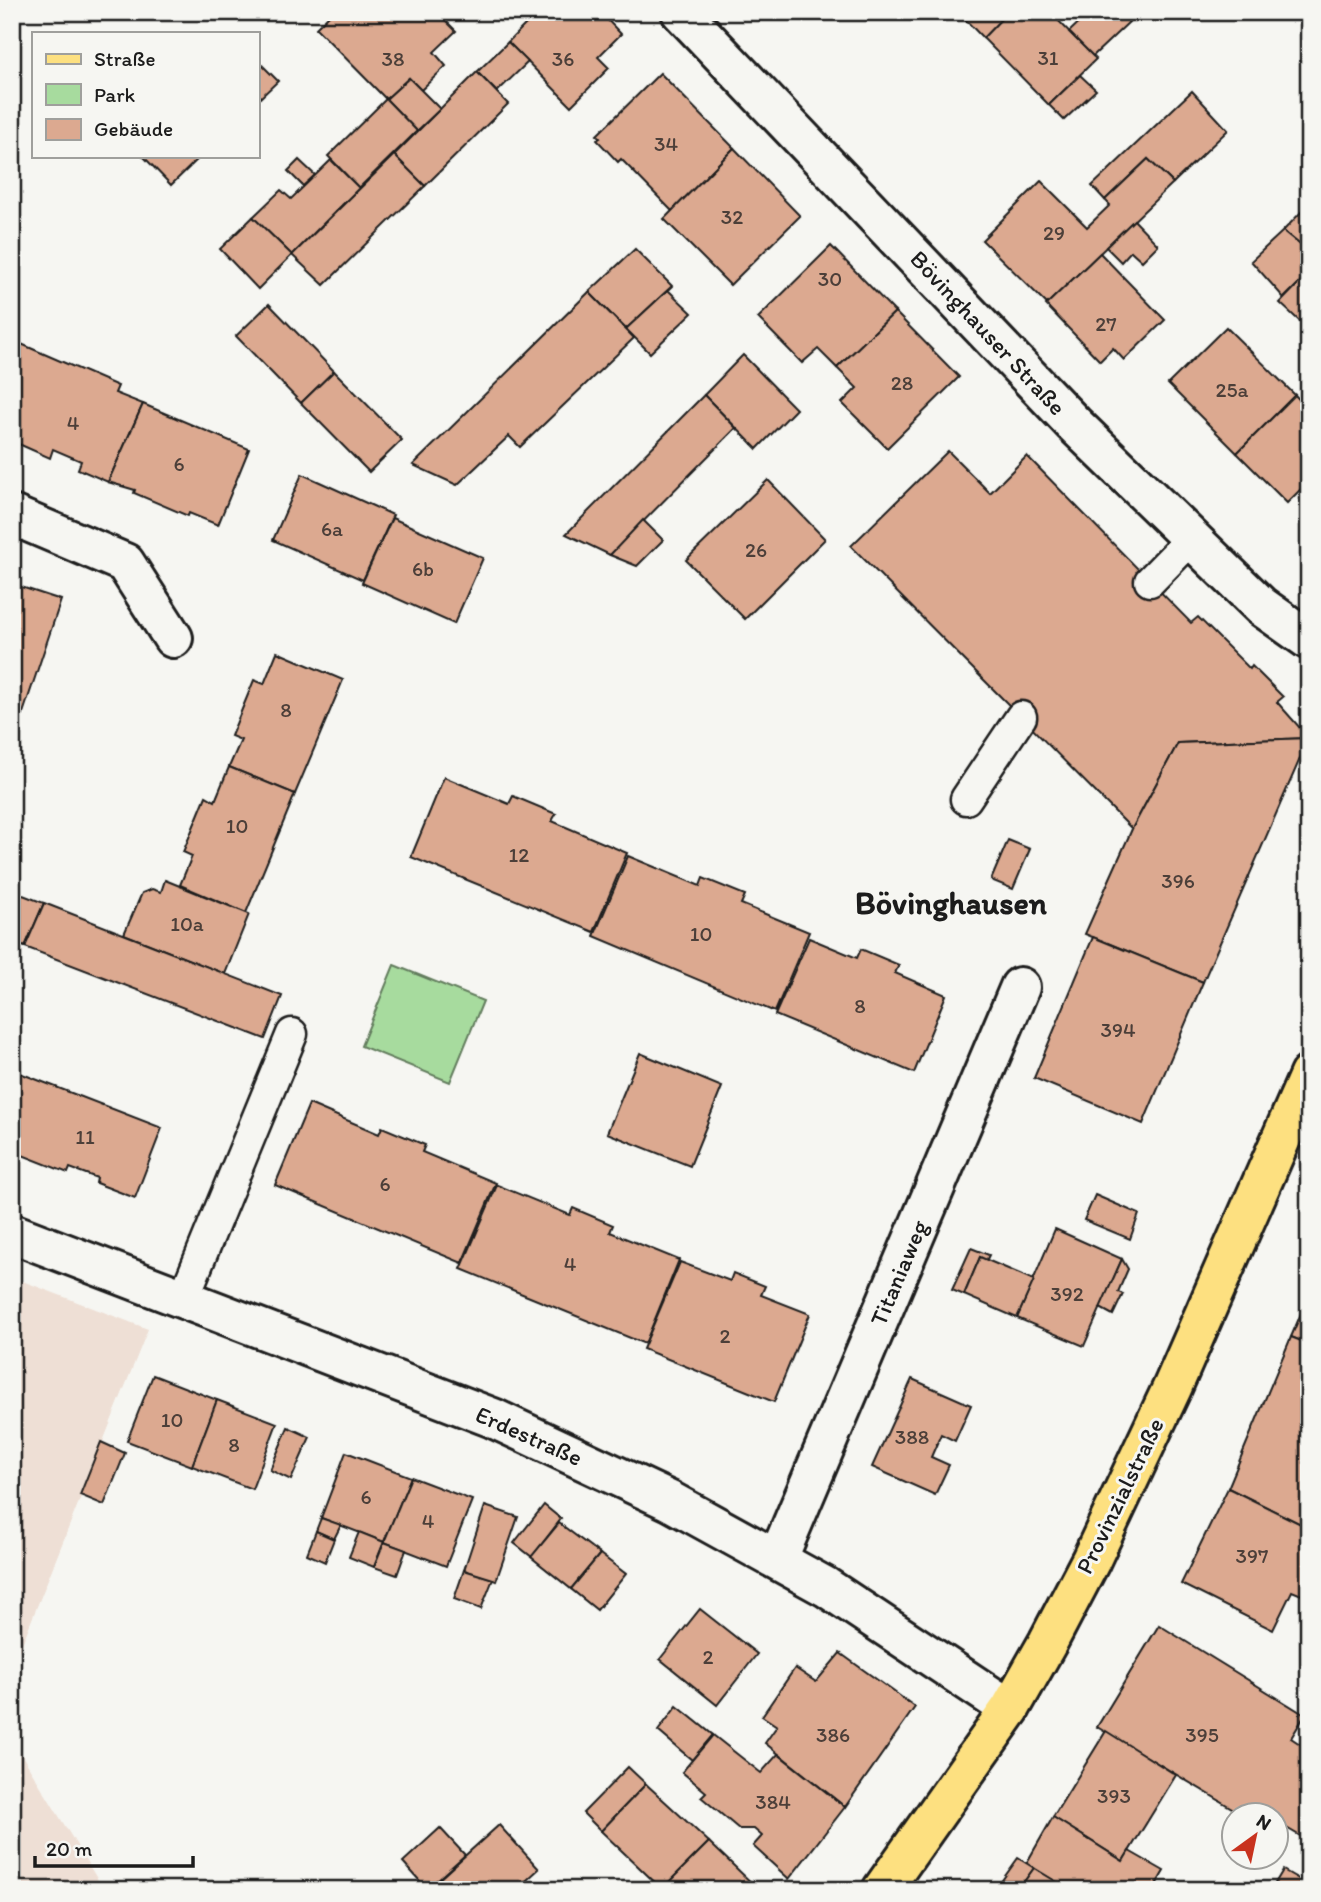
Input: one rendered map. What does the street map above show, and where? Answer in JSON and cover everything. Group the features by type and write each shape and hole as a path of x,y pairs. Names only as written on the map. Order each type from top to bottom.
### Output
{"main road":[{"name":"Provinzialstraße","path":"882,1890 1010,1709 1091,1560 1172,1388 1309,1075"}],"street":[{"name":"Bövinghauser Straße","path":"681,12 1074,424 1261,606 1309,640"},
{"path":"12,515 125,563 173,638"},
{"name":"Titaniaweg","path":"778,1558 1020,988"},
{"name":"Erdestraße","path":"12,1233 494,1418 670,1501 778,1558 1010,1709"}],"lane":[{"path":"1150,581 1192,538"},
{"path":"966,799 1021,717"},
{"path":"184,1297 292,1034"}],"shaded area":[{"path":"12,1277 148,1329 12,1669"},
{"path":"12,1739 104,1890 12,1890"}],"green space":[{"path":"394,965 483,1001 450,1082 361,1046"}],"building":[{"path":"332,12 437,12 456,31 434,52 446,66 421,90 409,78 386,99 316,28"},
{"path":"538,12 600,12 621,34 598,57 609,68 571,106 508,42"},
{"path":"958,12 1008,12 983,38"},
{"path":"1008,12 1050,12 1096,59 1049,105 983,38"},
{"path":"1090,12 1119,12 1129,22 1093,56 1069,32"},
{"path":"508,42 528,62 497,92 477,72"},
{"path":"259,62 278,81 259,99"},
{"path":"477,72 508,104 425,186 394,155"},
{"path":"660,73 734,148 672,211 621,159 618,162 597,140 600,138 597,135"},
{"path":"1080,75 1096,90 1064,120 1049,105"},
{"path":"409,78 440,109 417,131 386,99"},
{"path":"1192,91 1228,130 1173,183 1148,159 1105,200 1092,186"},
{"path":"386,99 417,131 359,188 328,156"},
{"path":"734,148 800,216 730,285 664,219"},
{"path":"394,155 425,186 324,285 292,255"},
{"path":"145,158 199,158 171,185"},
{"path":"1148,159 1173,183 1047,304 982,240 1041,181 1087,227 1110,205 1105,200"},
{"path":"299,160 315,175 303,186 288,171"},
{"path":"331,160 359,188 292,255 253,217 281,190 291,199"},
{"path":"1304,209 1309,213 1309,252 1283,231"},
{"path":"253,217 292,255 258,289 220,249"},
{"path":"1134,220 1158,245 1142,261 1131,251 1121,262 1106,247"},
{"path":"1283,231 1309,252 1309,273 1284,298 1251,261"},
{"path":"831,246 895,312 837,368 818,349 802,363 758,318"},
{"path":"635,249 672,286 626,329 589,292"},
{"path":"1100,253 1165,320 1124,360 1113,348 1100,361 1046,305"},
{"path":"1309,273 1309,330 1280,303"},
{"path":"668,290 692,313 650,353 626,329"},
{"path":"589,292 634,338 520,447 509,436 457,485 413,465"},
{"path":"269,304 334,371 301,403 236,336"},
{"path":"895,312 959,377 887,448 842,403 857,388 837,368"},
{"path":"1226,327 1295,395 1237,453 1168,384"},
{"path":"12,340 118,386 115,393 143,404 108,482 78,469 81,461 53,449 50,458 12,441"},
{"path":"743,355 796,409 757,449 704,395"},
{"path":"334,371 402,440 369,472 301,403"},
{"path":"704,395 736,428 610,555 566,534"},
{"path":"1295,395 1309,410 1309,481 1287,503 1237,453"},
{"path":"143,404 249,449 218,525 189,513 188,516 134,493 135,490 108,482"},
{"path":"948,451 990,493 1027,456 1191,623 1198,617 1250,669 1252,666 1283,697 1277,702 1309,738 1178,743 1132,829 851,546"},
{"path":"302,474 393,515 363,580 273,540"},
{"path":"768,480 825,539 745,619 686,560"},
{"path":"392,518 483,558 454,624 362,583"},
{"path":"643,520 663,540 637,566 610,555"},
{"path":"12,584 61,600 12,746"},
{"path":"277,652 343,680 295,794 229,767 241,740 231,736 254,680 264,684"},
{"path":"1309,738 1203,982 1085,934 1132,829 1178,743"},
{"path":"229,767 295,794 246,913 180,885 192,856 183,852 206,796 215,801"},
{"path":"444,777 509,804 513,796 556,814 552,821 627,853 594,932 411,857"},
{"path":"1008,840 1030,849 1013,889 991,880"},
{"path":"628,856 700,886 703,878 745,895 741,904 809,932 775,1012 594,936"},
{"path":"165,880 249,914 225,974 124,934 142,893 152,889 161,892"},
{"path":"15,892 44,903 25,947 12,942 12,899"},
{"path":"44,903 282,996 265,1039 25,947"},
{"path":"1093,937 1203,982 1143,1124 1034,1078"},
{"path":"809,938 857,958 861,949 899,965 895,973 946,995 914,1073 775,1015"},
{"path":"640,1053 722,1087 690,1166 607,1133"},
{"path":"12,1070 162,1128 135,1198 96,1183 97,1178 70,1168 68,1173 17,1153 19,1148 12,1146"},
{"path":"309,1104 379,1134 382,1127 425,1145 422,1152 496,1183 462,1263 275,1185"},
{"path":"497,1185 570,1215 573,1208 613,1225 610,1232 679,1260 645,1344 461,1269"},
{"path":"1095,1195 1139,1214 1130,1239 1084,1220"},
{"path":"1055,1229 1122,1259 1084,1346 1017,1318"},
{"path":"971,1248 989,1255 986,1261 980,1257 964,1295 952,1290"},
{"path":"980,1257 1034,1280 1017,1318 964,1295"},
{"path":"1122,1259 1128,1269 1118,1292 1123,1294 1113,1315 1100,1308"},
{"path":"680,1262 730,1281 733,1273 765,1286 761,1295 810,1314 774,1402 643,1349"},
{"path":"1309,1295 1309,1344 1291,1337"},
{"path":"1291,1337 1309,1344 1309,1528 1228,1488"},
{"path":"153,1375 217,1400 192,1466 127,1441"},
{"path":"912,1379 971,1405 955,1441 941,1434 931,1457 949,1465 935,1495 872,1467"},
{"path":"217,1400 277,1423 252,1489 192,1466"},
{"path":"288,1427 310,1437 291,1480 270,1470"},
{"path":"101,1442 125,1453 104,1505 80,1495"},
{"path":"346,1452 411,1477 384,1542 321,1518"},
{"path":"411,1477 472,1500 446,1566 384,1542"},
{"path":"1228,1488 1309,1528 1309,1587 1304,1596 1292,1591 1273,1630 1181,1584"},
{"path":"544,1505 561,1519 532,1557 514,1543"},
{"path":"485,1506 518,1517 496,1581 464,1570"},
{"path":"321,1518 341,1525 334,1539 316,1531"},
{"path":"559,1523 600,1554 571,1589 531,1557"},
{"path":"316,1531 334,1539 325,1562 307,1554"},
{"path":"359,1532 384,1542 374,1567 349,1557"},
{"path":"384,1542 406,1550 397,1575 374,1567"},
{"path":"600,1554 626,1574 597,1610 571,1589"},
{"path":"464,1570 493,1579 481,1609 454,1599"},
{"path":"700,1609 757,1654 717,1705 660,1659"},
{"path":"1159,1625 1305,1715 1291,1738 1309,1750 1309,1841 1290,1830 1290,1800 1220,1801 1097,1727"},
{"path":"840,1653 915,1707 845,1807 765,1743 777,1726 762,1716 795,1668 816,1682"},
{"path":"677,1706 713,1735 692,1760 658,1731"},
{"path":"1106,1731 1176,1775 1123,1861 1053,1817"},
{"path":"713,1735 761,1773 778,1754 845,1807 789,1879 753,1846 762,1836 754,1829 739,1829 701,1797 706,1792 682,1772"},
{"path":"628,1767 646,1784 601,1831 583,1813"},
{"path":"646,1784 709,1842 662,1889 601,1831"},
{"path":"1053,1817 1123,1861 1129,1851 1164,1871 1153,1890 1070,1890 1026,1864"},
{"path":"499,1825 539,1869 516,1890 427,1890"},
{"path":"440,1828 465,1855 427,1889 403,1862"},
{"path":"709,1842 759,1890 655,1890 658,1886 662,1889"},
{"path":"1018,1858 1034,1868 1018,1890 995,1890"},
{"path":"1034,1868 1070,1890 1018,1890"},
{"path":"1283,1870 1309,1885 1309,1890 1271,1890"}],"district":[{"name":"Bövinghausen","path":"951,903"}]}
